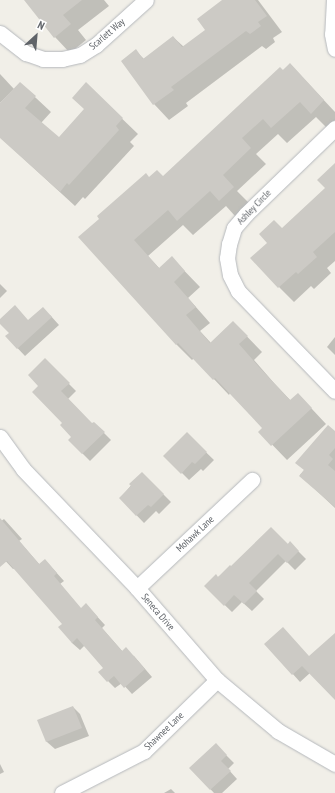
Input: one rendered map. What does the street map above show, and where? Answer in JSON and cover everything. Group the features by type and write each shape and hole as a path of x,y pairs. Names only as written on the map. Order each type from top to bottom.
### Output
{"street":[{"name":"Scarlett Way","path":"0,33 26,53 43,59 62,60 80,55 96,45 146,0"},
{"path":"334,0 332,34 335,49"},
{"name":"Ashley Circle","path":"335,128 246,214 234,228 228,244 227,258 230,275 238,291 335,391"},
{"name":"Seneca Drive","path":"0,437 23,469 137,588 217,680 278,731 335,764"},
{"name":"Mohawk Lane","path":"137,588 252,480"},
{"name":"Shawnee Lane","path":"62,793 144,751 217,680"}],"building":[{"path":"24,0 82,0 63,15 71,24 54,38"},
{"path":"222,0 255,0 267,16 258,22 261,26 250,34 246,31 171,87 174,90 153,105 121,61 136,49 143,59 173,36 182,47 205,30 197,19"},
{"path":"290,63 324,100 311,114 300,102 271,128 263,119 242,138 251,148 223,175 234,187 219,201 210,191 177,221 168,210 134,240 159,268 172,256 185,271 174,282 196,307 186,315 210,343 233,321 248,336 239,344 259,367 290,400 298,393 312,408 271,446 258,432 262,428 215,378 213,380 178,343 176,345 78,237 99,219 97,216 146,173 149,177 157,170 163,176 280,67 283,70"},
{"path":"20,82 36,96 25,108 59,137 84,109 72,98 86,82 123,118 116,126 119,130 69,185 67,183 60,192 0,138 0,103"},
{"path":"335,163 335,232 313,252 317,257 298,274 296,272 278,288 250,258 267,243 259,234 274,220 282,228 325,188 317,180"},
{"path":"15,305 28,320 43,307 52,317 17,349 5,336 9,333 0,324 0,319"},
{"path":"45,358 70,383 61,391 92,423 94,422 105,432 82,454 68,440 71,437 60,425 62,423 32,392 38,386 28,375"},
{"path":"328,425 335,431 335,448 329,455 333,459 328,465 335,471 335,507 299,476 304,470 295,463"},
{"path":"187,432 207,452 195,464 192,462 181,474 163,456"},
{"path":"142,472 164,494 151,507 148,505 136,516 119,498 131,486 129,484"},
{"path":"0,518 39,564 45,559 57,573 54,576 81,608 86,603 98,617 95,620 122,651 126,647 145,669 124,688 114,676 107,682 98,672 103,668 77,638 72,643 58,627 62,624 7,561 0,567"},
{"path":"271,527 288,544 290,541 299,551 287,563 278,554 249,583 257,591 244,604 234,595 224,606 204,586 216,574 218,577 230,565 231,566"},
{"path":"283,627 309,656 335,633 335,700 302,666 292,675 264,644"},
{"path":"73,706 82,728 46,742 37,720"},
{"path":"216,743 227,755 221,761 231,771 210,790 189,768"}]}
